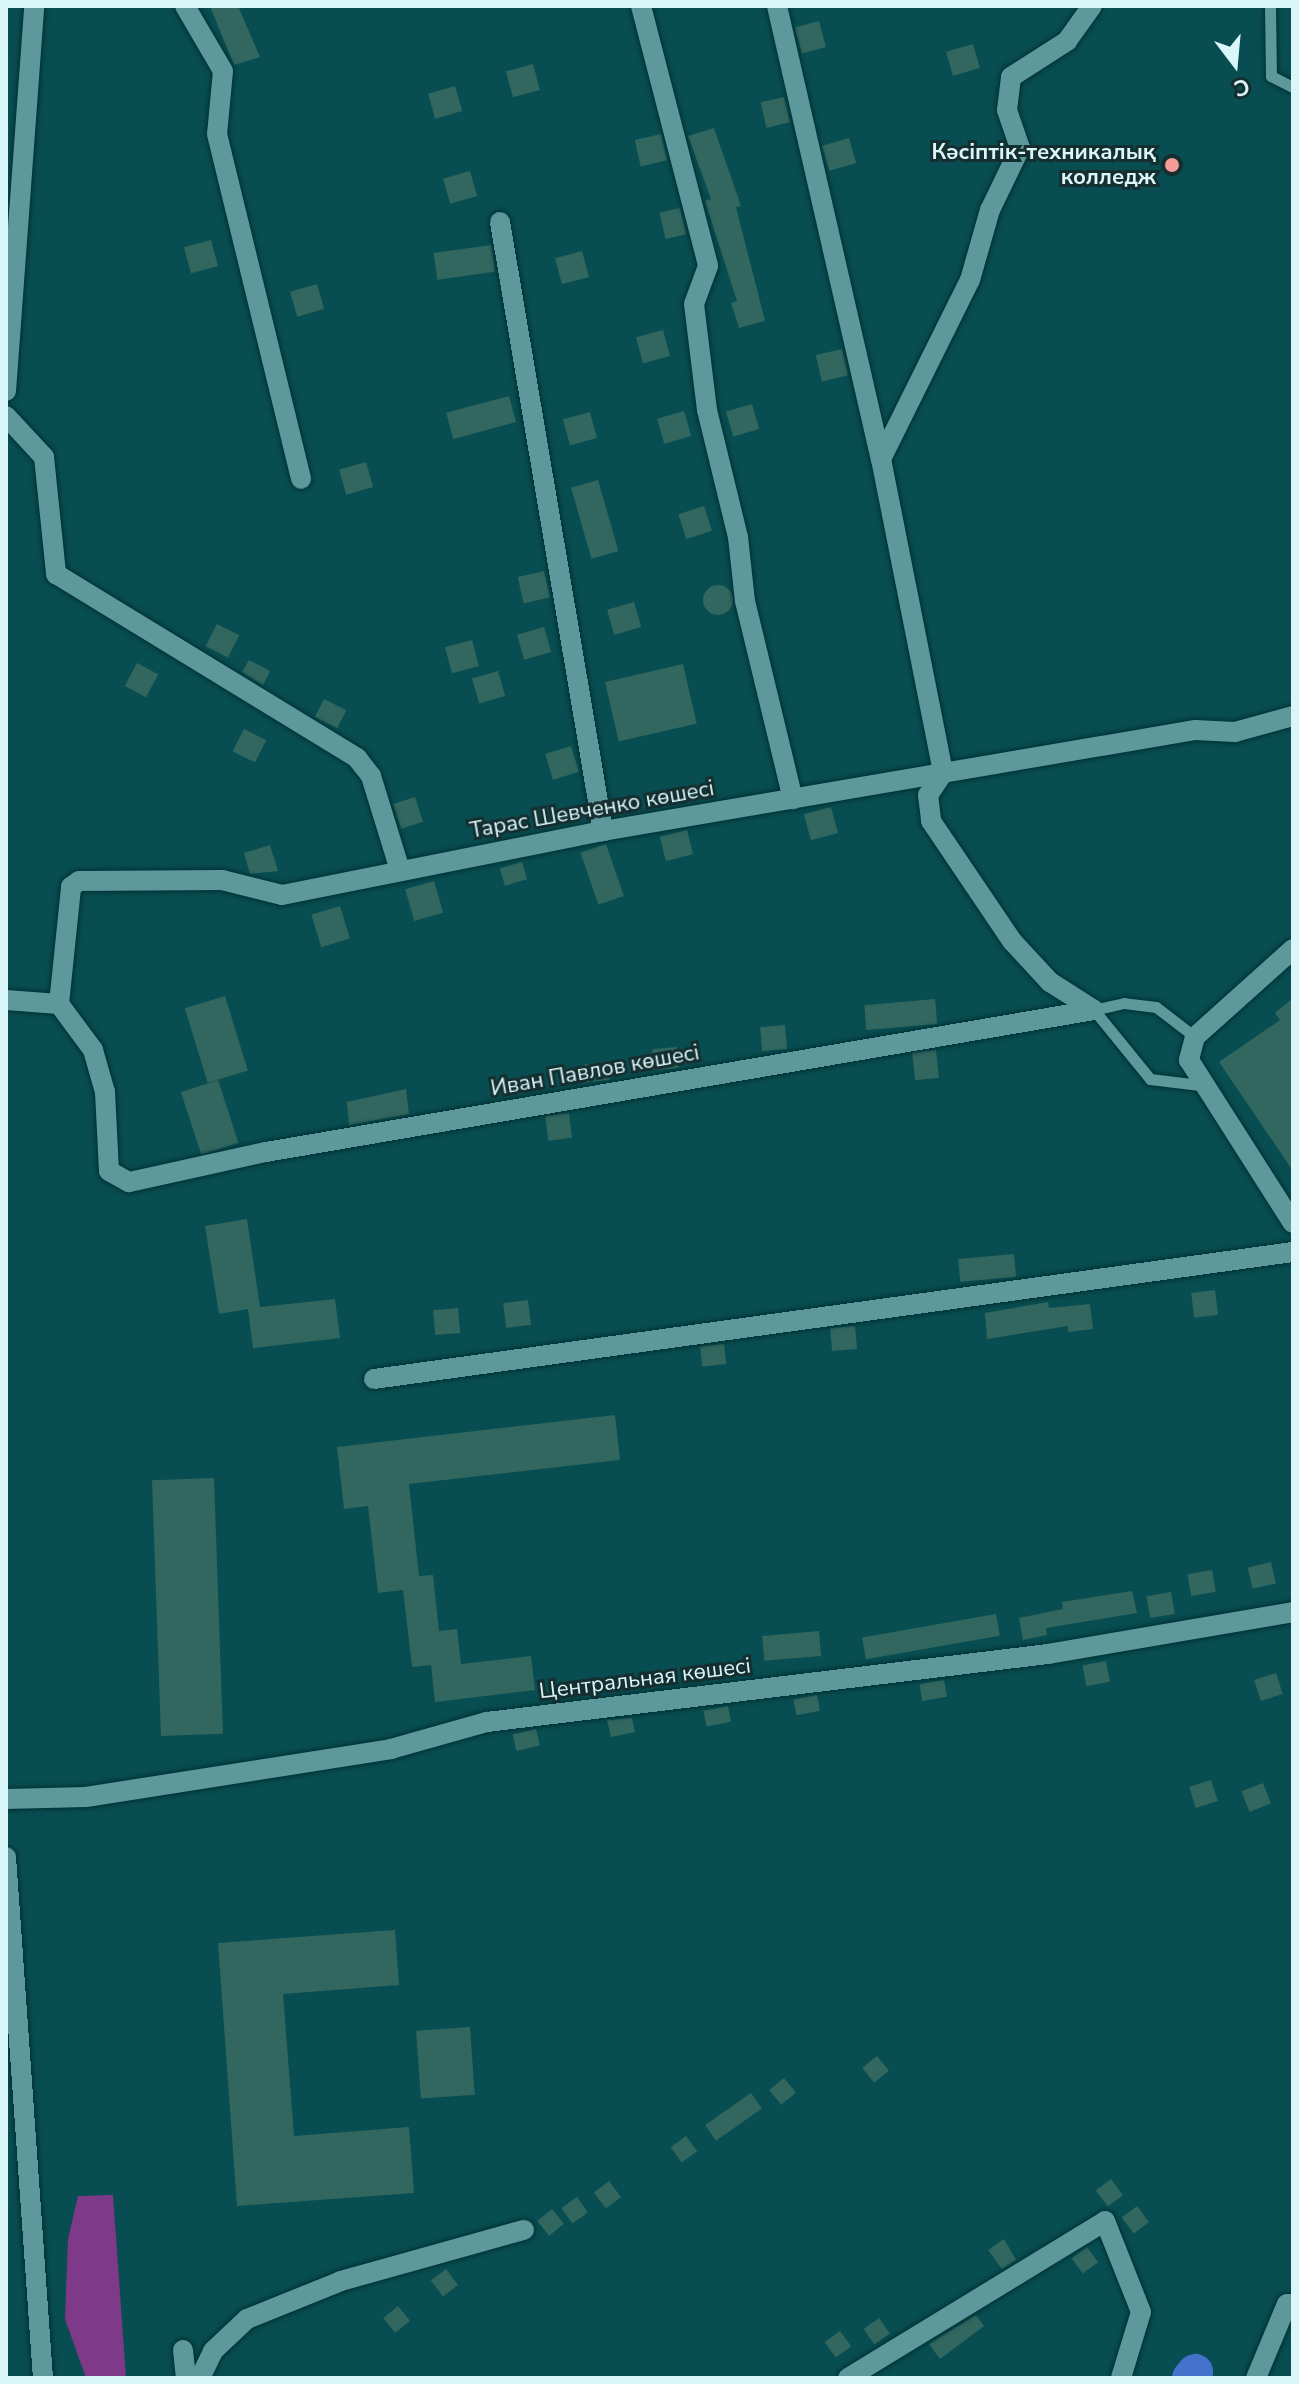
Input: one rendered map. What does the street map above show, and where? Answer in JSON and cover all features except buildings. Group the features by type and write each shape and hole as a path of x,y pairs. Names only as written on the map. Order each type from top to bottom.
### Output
{"street":[{"path":"6,391 34,6"},
{"path":"185,6 223,71 217,134 301,479"},
{"path":"641,6 708,266 694,304 707,410 793,799"},
{"path":"777,6 881,459 943,773 928,795 931,821 1012,941 1050,982 1094,1010"},
{"path":"881,459 970,280 990,210 1020,148 1007,110 1011,77 1067,41 1092,6"},
{"path":"500,222 603,831"},
{"path":"6,416 44,457 56,574 357,758 371,776 400,870"},
{"name":"Тарас Шевченко көшесі","path":"59,1004 71,887 79,881 222,880 273,895 603,831 1195,730 1235,732 1293,716"},
{"path":"1293,949 1195,1037 1189,1060 1200,1085 1293,1223"},
{"path":"6,1000 59,1004"},
{"name":"Иван Павлов көшесі","path":"59,1004 93,1050 105,1092 109,1171 129,1182 281,1149 1094,1010"},
{"path":"374,1379 1293,1252"},
{"name":"Центральная көшесі","path":"6,1799 86,1797 391,1749 487,1722 1048,1654 1293,1612"},
{"path":"6,1857 43,2378"},
{"path":"848,2378 1105,2221 1141,2312 1121,2378"},
{"path":"200,2378 213,2351 247,2319 341,2281 524,2230"},
{"path":"1256,2378 1287,2304 1293,2304"},
{"path":"183,2350 186,2378"}],"lane":[{"path":"1270,6 1271,76 1293,87"},
{"path":"1195,1037 1156,1007 1124,1003 1094,1010 1150,1079 1200,1085"}],"shaded area":[{"path":"113,2195 126,2378 86,2378 65,2319 68,2239 78,2196"}],"waterway":[{"path":"1190,2378 1195,2372"}],"place":[{"name":"Кәсіптік-техникалық колледж","path":"1172,165"}]}
